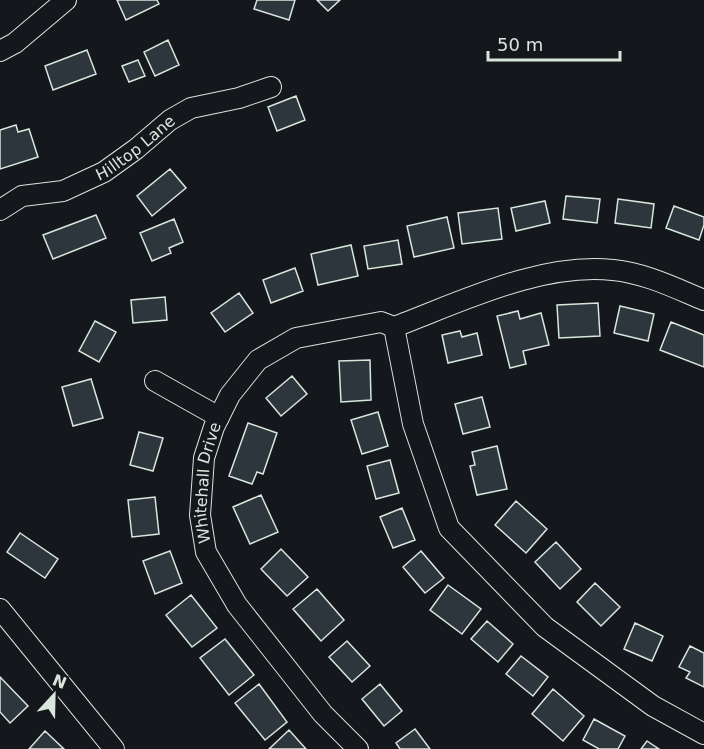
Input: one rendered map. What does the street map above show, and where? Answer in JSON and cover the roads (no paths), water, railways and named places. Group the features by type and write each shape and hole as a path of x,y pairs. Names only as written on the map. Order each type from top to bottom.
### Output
{"street":[{"path":"0,51 15,43 66,0"},
{"name":"Hilltop Lane","path":"0,210 22,196 63,190 104,172 170,120 191,108 239,98 271,87"},
{"name":"Whitehall Drive","path":"358,749 323,714 237,604 206,552 200,515 204,458 230,395 258,360 296,338 381,322 394,327 515,282 566,269 614,270 647,277 704,300"},
{"path":"394,327 413,424 449,528 545,627 653,706 704,734"},
{"path":"155,381 219,417"},
{"path":"0,609 114,749"}]}
